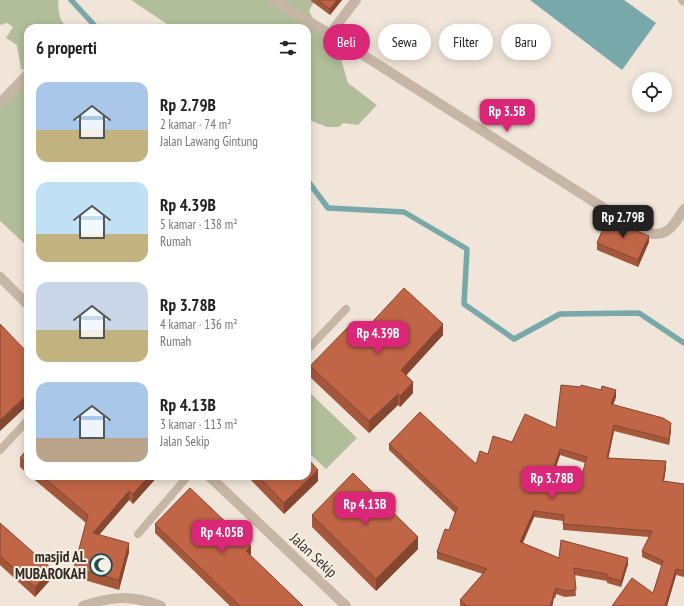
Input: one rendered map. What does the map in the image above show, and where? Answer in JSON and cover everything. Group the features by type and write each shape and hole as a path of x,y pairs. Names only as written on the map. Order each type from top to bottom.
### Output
{"street":[{"path":"273,0 323,30"},
{"path":"338,24 356,0"},
{"path":"370,59 640,231 650,234 667,232 674,225 684,209"},
{"path":"0,103 24,78"},
{"path":"0,278 24,301"},
{"name":"Jalan Sekip","path":"213,480 346,606"},
{"path":"83,606 94,602 115,598 145,600 160,606"}],"lane":[{"path":"311,346 346,309"},
{"path":"0,450 24,424"},
{"path":"138,534 185,480"}],"green space":[{"path":"0,0 58,0 61,20 64,24 24,24 24,69 21,69 17,45 6,38 13,27 7,23 0,25"},
{"path":"131,0 315,0 309,11 323,36 323,60 341,60 348,83 377,105 358,125 343,123 339,127 327,127 311,121 311,24 167,24"},
{"path":"24,83 24,243 0,221 0,107"},
{"path":"311,394 357,438 326,469 311,455"}],"water":[{"path":"530,0 624,0 656,23 622,70"}],"building":[{"path":"318,0 337,0 330,9"},
{"path":"607,219 649,236 638,260 597,243"},
{"path":"404,288 443,324 401,370 413,382 400,396 398,394 369,421 311,367 311,365 352,323 362,333"},
{"path":"0,324 24,349 24,398 0,420"},
{"path":"561,385 581,387 581,385 601,390 602,386 616,390 611,404 663,418 671,423 669,439 614,425 607,458 666,461 663,481 684,484 684,571 676,569 665,606 612,606 632,578 653,593 663,561 642,551 652,531 563,524 564,515 534,511 520,542 559,558 561,540 628,558 621,581 607,577 607,574 574,568 576,590 565,591 556,588 550,606 467,606 460,600 487,569 437,552 445,529 449,530 457,508 389,444 420,412 476,464 480,451 488,454 493,436 512,442 525,414 556,428","holes":["560,449 587,457 580,482 550,478"]},
{"path":"24,453 24,461 20,458"},
{"path":"311,462 318,470 311,477"},
{"path":"353,473 418,537 376,579 312,515"},
{"path":"47,480 145,480 133,494 129,491 93,533 129,543 119,580 74,568 88,515"},
{"path":"262,480 308,480 284,503"},
{"path":"190,488 251,546 246,551 303,606 240,606 155,524"},
{"path":"0,523 52,569 35,587 0,556"}],"waterway":[{"path":"71,0 93,24"},
{"path":"311,185 328,208 404,212 467,249 464,304 514,339 560,314 639,313 684,343"}],"place":[{"name":"masjid AL MUBAROKAH","path":"101,565"}]}
